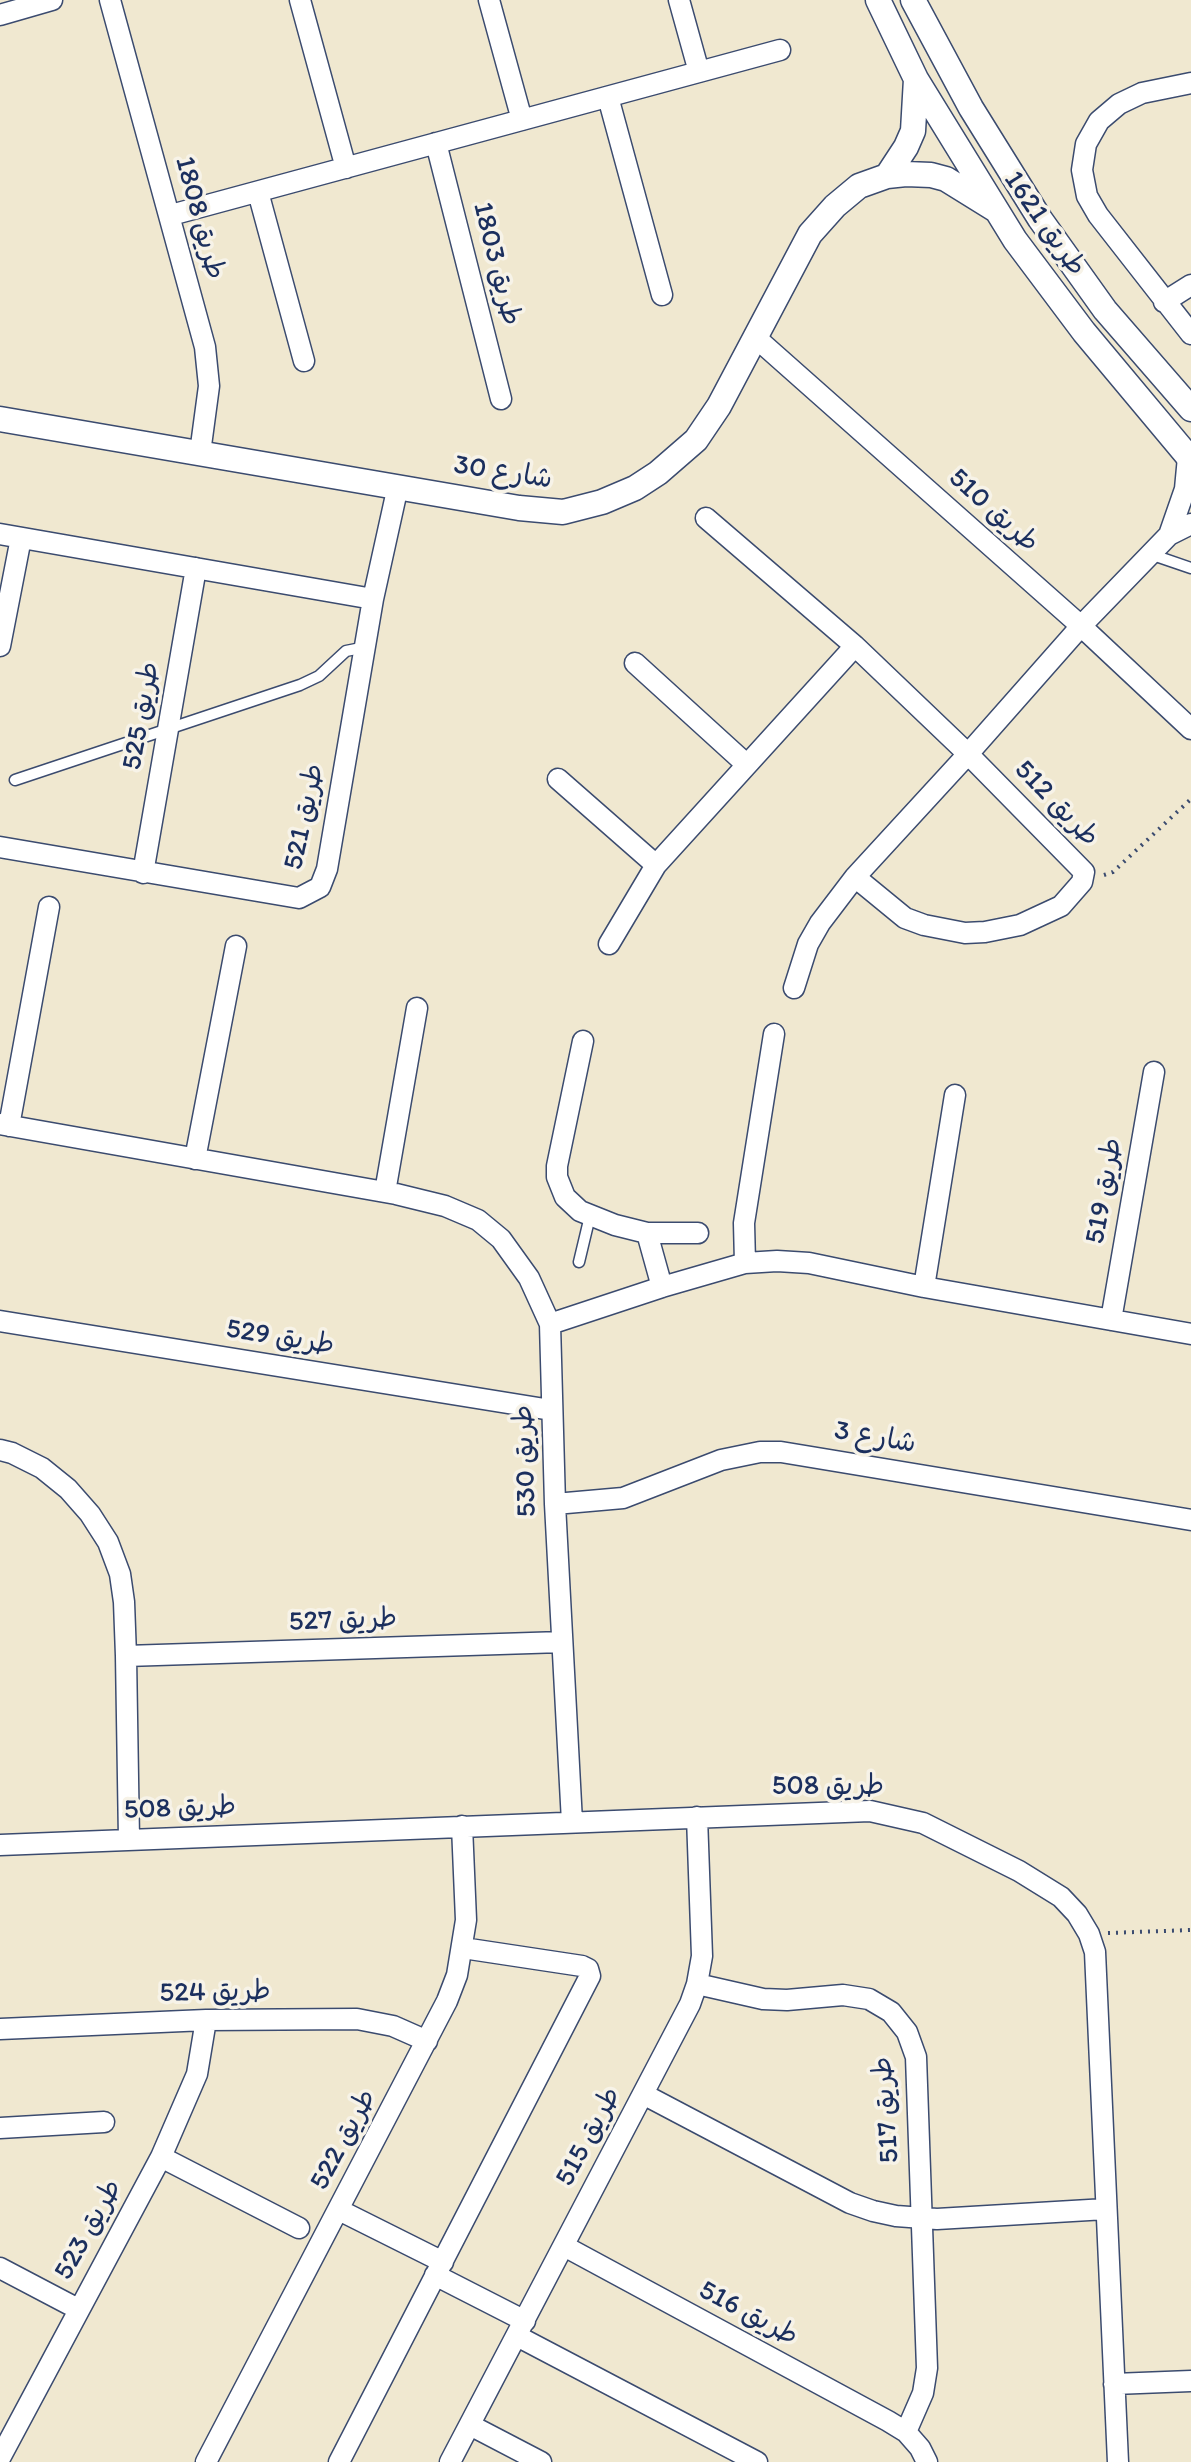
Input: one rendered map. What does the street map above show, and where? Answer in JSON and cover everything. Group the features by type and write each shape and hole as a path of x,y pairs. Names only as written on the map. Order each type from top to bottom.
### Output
{"street":[{"path":"0,15 52,0"},
{"name":"طريق 1808","path":"110,0 171,215 208,366 208,406 200,453"},
{"path":"300,0 346,168"},
{"path":"489,0 522,120"},
{"path":"679,0 699,72"},
{"name":"طريق 1621","path":"878,0 916,79 996,210 1084,332 1190,459"},
{"name":"طريق 1621","path":"913,0 971,108 1040,219 1105,310 1191,409"},
{"path":"171,215 780,50"},
{"path":"887,176 913,131 916,79"},
{"name":"طريق 1621","path":"1191,83 1142,93 1119,104 1099,121 1086,144 1082,170 1087,196 1098,215 1191,334"},
{"path":"608,97 662,295"},
{"name":"طريق 1803","path":"436,143 501,399"},
{"name":"شارع 30","path":"0,419 542,512 563,512 602,502 635,488 658,473 696,440 719,406 810,234 835,206 859,186 887,176 921,174 946,179 996,210"},
{"path":"258,192 304,361"},
{"path":"1164,302 1191,285"},
{"name":"طريق 510","path":"755,337 1081,626 1191,729"},
{"path":"1169,535 1185,489 1190,459"},
{"name":"طريق 521","path":"0,847 299,898 320,887 327,869 373,599 398,486"},
{"name":"طريق 512","path":"706,518 855,646 968,754 1084,872 1082,882 1061,906 1003,929 965,933 905,918 855,877"},
{"path":"794,988 808,944 855,877 1081,626 1169,535 1191,524"},
{"path":"0,646 10,536 373,599"},
{"name":"طريق 525","path":"143,873 196,568"},
{"path":"609,944 656,865 855,646"},
{"path":"635,663 746,764"},
{"path":"558,779 656,865"},
{"name":"طريق 530","path":"49,907 4,1125 385,1192 445,1206 478,1220 501,1239 529,1278 550,1324 555,1504 572,1822"},
{"path":"195,1159 236,946"},
{"path":"385,1192 417,1008"},
{"path":"745,1263 744,1223 774,1034"},
{"path":"583,1041 558,1156 557,1177 565,1197 590,1216 647,1233 698,1233"},
{"name":"طريق 519","path":"1111,1320 1154,1072"},
{"path":"924,1287 955,1095"},
{"path":"647,1233 662,1287"},
{"path":"550,1324 745,1263 777,1261 809,1263 924,1287 1191,1334"},
{"name":"طريق 529","path":"0,1321 551,1410"},
{"path":"0,1450 42,1468 68,1489 102,1533 120,1574 126,1656 129,1839"},
{"name":"شارع 3","path":"555,1504 623,1498 721,1460 750,1453 781,1452 1191,1520"},
{"name":"طريق 527","path":"126,1656 562,1642"},
{"name":"طريق 508","path":"0,1845 870,1811 923,1823 1019,1871 1061,1897 1077,1914 1089,1934 1098,1971 1118,2462"},
{"name":"طريق 515","path":"450,2462 690,2004 702,1956 697,1817"},
{"name":"طريق 522","path":"206,2462 447,2001 463,1948 466,1892 462,1826"},
{"path":"339,2462 590,1976 588,1969 582,1966 463,1948"},
{"name":"طريق 517","path":"697,1984 763,1999 843,1995 869,1999 891,2012 907,2032 916,2057 920,2218"},
{"name":"طريق 524","path":"0,2029 206,2020 357,2019 393,2026 427,2041"},
{"name":"طريق 523","path":"1,2460 78,2309 161,2157 197,2074 206,2020"},
{"path":"643,2094 850,2203 896,2216 920,2218 1106,2209"},
{"path":"0,2128 104,2122"},
{"path":"161,2157 299,2228"},
{"path":"339,2210 439,2268 521,2328 757,2462"},
{"path":"906,2432 923,2393 927,2368 920,2218"},
{"name":"طريق 516","path":"564,2246 906,2432 927,2462"},
{"path":"0,2268 78,2309"},
{"path":"1114,2384 1191,2381"},
{"path":"470,2425 541,2462"}],"lane":[{"path":"1150,554 1191,568"},
{"path":"15,780 310,681 346,651 366,647"},
{"path":"579,1262 590,1216"}],"path":[{"path":"1082,882 1113,872 1191,799"},
{"path":"1089,1934 1191,1930"}]}
